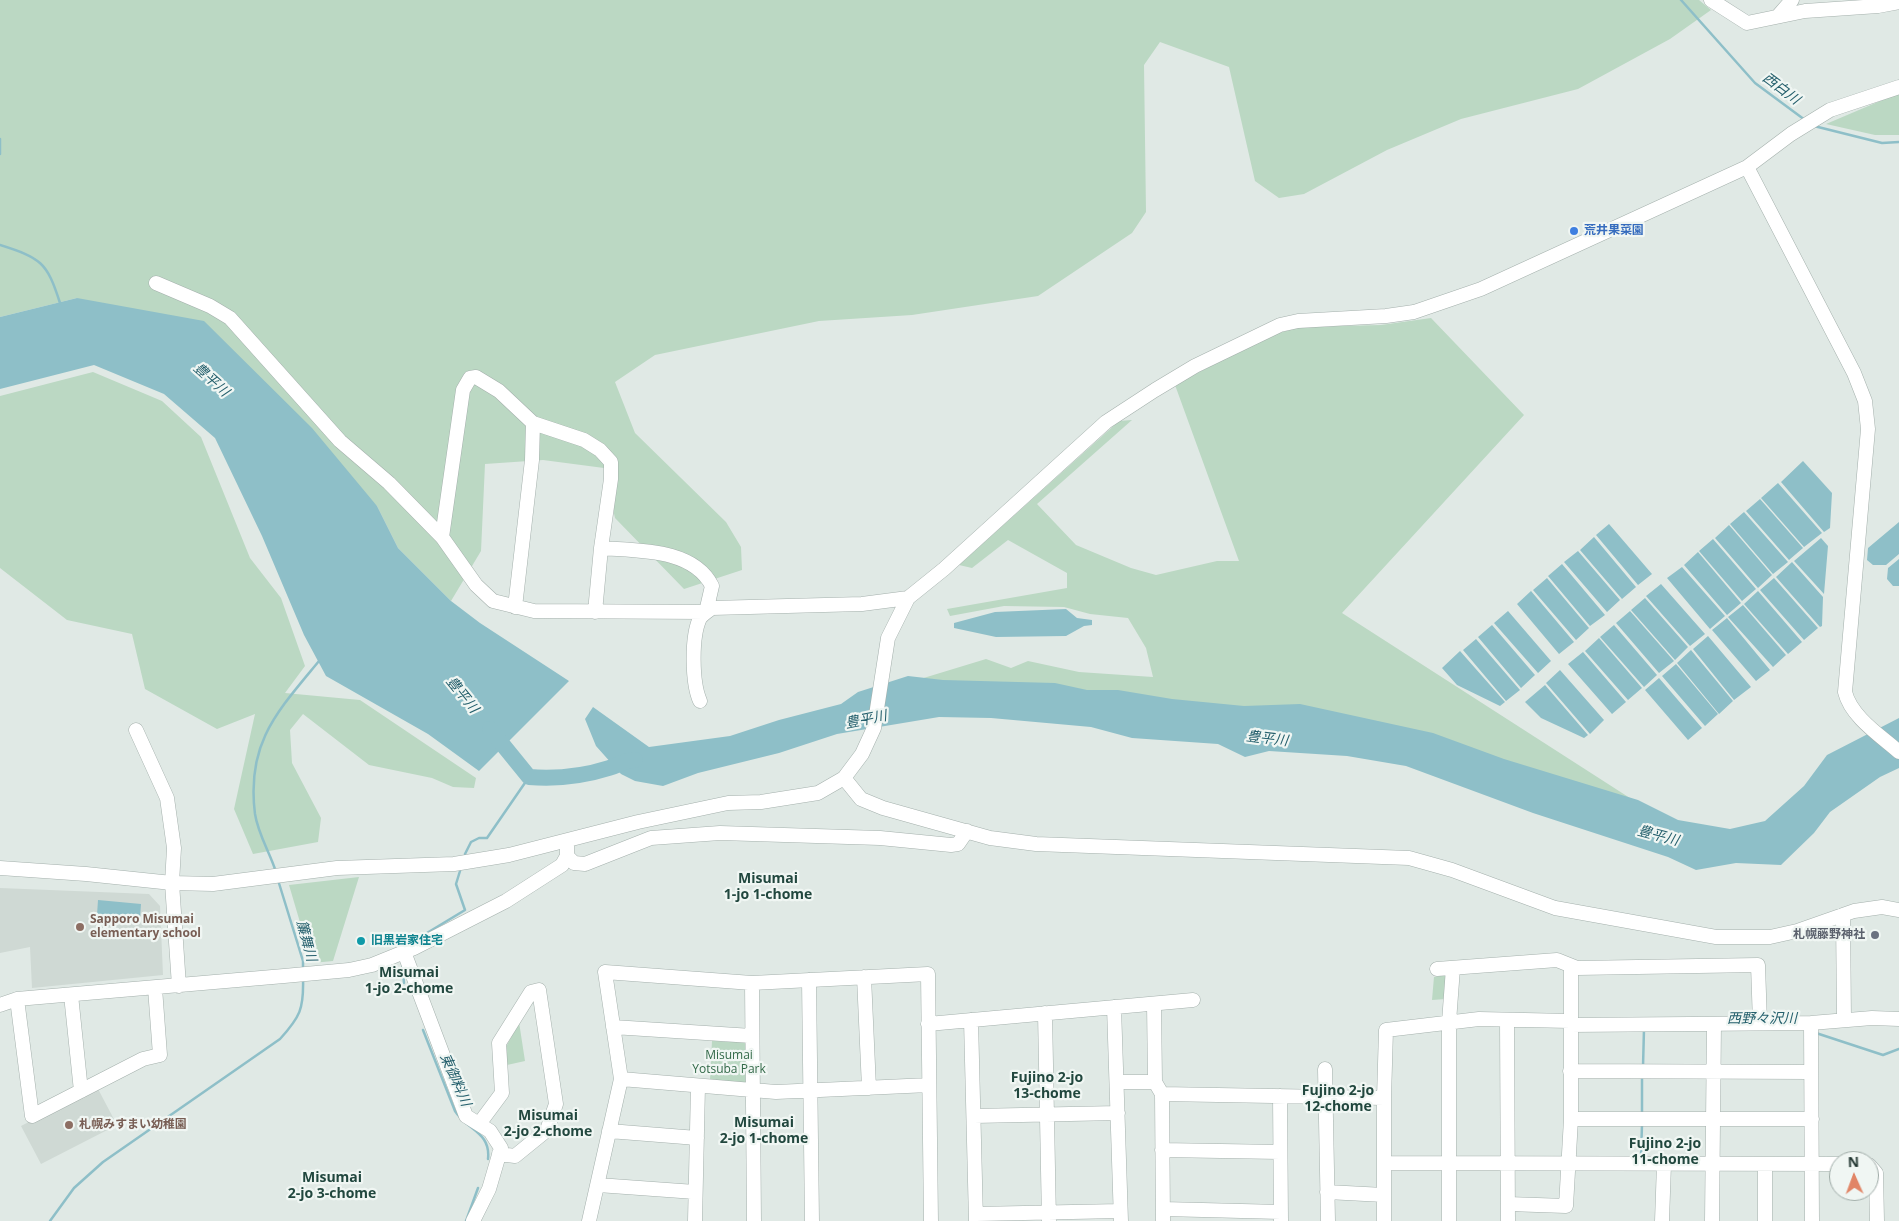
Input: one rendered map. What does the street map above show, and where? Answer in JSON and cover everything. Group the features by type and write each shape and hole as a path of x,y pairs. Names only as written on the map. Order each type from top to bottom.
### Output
{"street":[{"path":"1711,0 1747,23 1805,11 1878,6 1899,2"},
{"path":"1778,16 1792,0"},
{"path":"0,868 86,874 172,884 213,884 337,868 454,864 509,855 638,822 728,803 818,793 848,773 862,754 874,728 888,638 908,598 944,569 1106,422 1195,366 1266,330 1298,321 1414,312 1448,302 1747,168 1814,119 1830,110 1899,86"},
{"path":"1747,168 1854,373 1865,401 1868,428 1845,692 1857,715 1899,752"},
{"path":"156,284 210,306 230,318 340,441 389,483 442,537 476,585 493,601 534,611 706,612"},
{"path":"442,537 463,390 466,382 470,378 476,377 487,382 533,423 584,440 600,450 611,462 611,479 601,548 595,612"},
{"path":"515,607 532,460 533,423"},
{"path":"601,548 668,555 687,562 700,571 712,586 706,612"},
{"path":"700,701 694,689 693,652 700,618 712,608 862,604 908,598"},
{"path":"136,730 167,798 174,848 172,884 178,986"},
{"path":"848,773 861,799 883,808 990,838 1036,844 1409,858 1452,870 1555,908 1716,937 1770,936 1798,931 1868,908 1899,910"},
{"path":"567,856 574,863 585,864 651,838 720,833 880,838 951,845 958,844 966,831"},
{"path":"0,1005 17,999 284,976 372,964 404,952 506,901 562,865 567,856 567,841"},
{"path":"1843,915 1844,1020"},
{"path":"404,952 466,1116 490,1131 501,1148 489,1189 473,1221"},
{"path":"1438,968 1557,960 1577,968 1758,965 1760,1023"},
{"path":"1508,1204 1566,1206 1570,1165 1571,1119 1571,966"},
{"path":"1449,1221 1449,1022 1453,968"},
{"path":"589,1221 621,1079 606,972 752,983 928,974 931,1221"},
{"path":"864,977 869,1088"},
{"path":"809,980 812,1221"},
{"path":"752,983 754,1221"},
{"path":"17,999 32,1116 142,1059 160,1055 155,988"},
{"path":"479,1124 502,1092 499,1043 531,992 539,990 556,1104 546,1130 515,1156 499,1154"},
{"path":"71,994 81,1091"},
{"path":"928,1024 1193,1000"},
{"path":"1154,1004 1162,1150 1163,1215 1281,1216 1280,1096"},
{"path":"971,1020 976,1217 1120,1216 1114,1007"},
{"path":"1045,1014 1049,1217"},
{"path":"1384,1221 1386,1030 1449,1022 1507,1020 1570,1023 1714,1024 1811,1023 1899,1019"},
{"path":"1507,1020 1508,1221"},
{"path":"1811,1023 1812,1221"},
{"path":"1712,1221 1714,1024"},
{"path":"613,1027 752,1036"},
{"path":"1325,1069 1328,1221"},
{"path":"1570,1072 1811,1072"},
{"path":"621,1079 752,1090 810,1090 928,1085"},
{"path":"1117,1082 1158,1088 1280,1096 1384,1098"},
{"path":"695,1221 698,1086"},
{"path":"974,1116 1118,1114"},
{"path":"1571,1119 1812,1119"},
{"path":"609,1132 697,1138"},
{"path":"1162,1150 1280,1152"},
{"path":"1384,1163 1570,1165 1829,1164"},
{"path":"1662,1221 1664,1164"},
{"path":"1765,1164 1765,1221"},
{"path":"598,1185 695,1192"},
{"path":"1327,1192 1384,1195"},
{"path":"1877,1201 1877,1221"}],"shaded area":[{"name":"Sapporo Misumai elementary school","path":"0,888 149,894 160,906 163,975 32,988 30,947 0,953"},
{"name":"札幌みすまい幼稚園","path":"97,1087 117,1125 41,1164 21,1126"}],"green space":[{"path":"0,0 1699,0 1711,10 1670,39 1578,89 1461,119 1387,150 1304,194 1279,198 1255,181 1229,67 1160,42 1144,65 1146,212 1132,233 1038,296 912,315 819,321 655,355 615,382 635,433 726,522 741,547 742,570 684,589 615,518 604,468 543,460 485,464 481,551 451,601 398,548 377,506 77,298 0,317"},
{"path":"1899,93 1899,135 1875,135 1826,124"},
{"path":"1431,318 1524,415 1342,613 1633,800 1370,728 894,687 986,659 1011,668 1028,661 1079,672 1153,677 1146,648 1128,618 1090,614 1064,607 1004,606 950,616 947,609 1067,588 1067,573 1008,540 972,568 959,565 1119,421 1132,420 1037,504 1076,545 1131,568 1156,575 1217,561 1239,561 1175,385 1265,337 1300,327 1381,325"},
{"path":"93,372 162,401 201,437 250,558 281,598 305,666 285,693 360,700 476,778 474,788 453,787 432,778 369,765 303,714 290,730 292,763 321,818 318,842 253,854 234,809 255,714 217,729 145,689 132,634 67,620 0,568 0,396"},
{"path":"359,877 333,961 312,963 289,885"},
{"path":"1446,975 1446,999 1432,1000 1434,977"},
{"path":"519,1022 525,1061 507,1065 506,1047"},
{"name":"Misumai Yotsuba Park","path":"712,1041 744,1042 747,1047 746,1083 710,1080"}],"water":[{"path":"77,298 204,321 312,428 377,506 398,548 451,601 480,623 569,681 479,771 428,734 326,676 304,635 262,536 215,438 164,394 94,365 0,389 0,317"},
{"path":"1803,461 1832,493 1830,528 1824,532 1781,482"},
{"path":"1778,483 1822,533 1804,547 1761,498"},
{"path":"1760,499 1803,548 1789,560 1746,511"},
{"path":"1744,512 1788,562 1773,574 1730,524"},
{"path":"1899,522 1899,554 1886,565 1873,565 1867,560 1868,548"},
{"path":"1609,524 1652,574 1638,585 1596,535"},
{"path":"1729,525 1772,575 1758,588 1715,538"},
{"path":"1594,537 1636,587 1622,599 1580,550"},
{"path":"1821,538 1828,546 1824,594 1794,561"},
{"path":"1713,539 1756,589 1742,601 1699,551"},
{"path":"1578,551 1620,600 1607,612 1564,562"},
{"path":"1698,552 1741,603 1727,615 1684,565"},
{"path":"1899,559 1899,586 1893,586 1887,579 1888,568"},
{"path":"1792,562 1823,597 1822,626 1820,627 1776,577"},
{"path":"1562,564 1605,615 1590,626 1548,576"},
{"path":"1682,567 1725,616 1710,629 1667,578"},
{"path":"1547,578 1589,628 1576,640 1533,590"},
{"path":"1774,578 1818,628 1804,640 1760,590"},
{"path":"1661,584 1705,634 1690,646 1646,596"},
{"path":"1531,591 1574,642 1559,654 1517,604"},
{"path":"1758,591 1802,642 1788,654 1744,604"},
{"path":"1645,598 1688,647 1675,660 1631,610"},
{"path":"1743,605 1786,655 1773,667 1728,617"},
{"path":"1066,609 1077,618 1092,620 1092,625 1084,626 1066,636 996,637 954,628 954,623 995,612"},
{"path":"1508,611 1551,661 1538,673 1494,623"},
{"path":"1630,611 1674,661 1659,673 1616,623"},
{"path":"1727,618 1770,670 1756,681 1712,630"},
{"path":"1492,625 1535,675 1521,688 1478,637"},
{"path":"1614,625 1657,675 1644,687 1600,637"},
{"path":"1708,636 1751,687 1734,700 1693,649"},
{"path":"1599,638 1642,688 1628,700 1585,651"},
{"path":"1476,639 1520,690 1506,701 1463,650"},
{"path":"1691,650 1733,701 1719,714 1677,663"},
{"path":"1460,651 1505,702 1500,706 1457,685 1442,668"},
{"path":"1583,652 1626,702 1612,714 1568,664"},
{"path":"1676,664 1718,714 1705,726 1662,676"},
{"path":"1560,670 1604,720 1590,734 1546,683"},
{"path":"908,676 943,680 1055,683 1087,690 1118,690 1172,699 1244,706 1300,704 1433,733 1504,759 1638,800 1678,820 1730,829 1765,821 1804,786 1827,755 1899,718 1899,768 1880,777 1830,812 1814,833 1781,865 1736,863 1696,870 1668,857 1533,813 1406,766 1347,756 1269,751 1245,757 1218,744 1132,738 1091,727 991,718 939,717 837,734 779,753 698,773 663,786 635,781 621,774 596,746 585,719 593,707 649,747 730,736 779,720 841,704 858,692"},
{"path":"1659,678 1702,728 1688,740 1645,690"},
{"path":"1545,685 1588,735 1584,738 1541,718 1525,702"},
{"path":"98,900 141,904 140,918 97,915"}],"waterway":[{"name":"西白川","path":"1681,0 1755,83 1805,120"},
{"name":"西白川","path":"1814,126 1882,143 1899,142"},
{"path":"0,139 0,154"},
{"path":"0,245 34,258 51,278 60,303"},
{"name":"簾舞川","path":"276,872 255,814 253,789 255,767 260,748 278,713 319,661"},
{"name":"豊平川","path":"490,729 529,777 580,775 635,760"},
{"name":"東御料川","path":"465,854 471,842 479,838 487,838 529,777"},
{"name":"東御料川","path":"412,942 465,910 456,884 460,871"},
{"name":"簾舞川","path":"278,880 303,961 303,970"},
{"name":"東御料川","path":"402,962 404,983"},
{"name":"簾舞川","path":"50,1221 74,1188 103,1162 280,1039 292,1025 299,1012 303,998 303,978"},
{"name":"西野々沢川","path":"1643,1067 1644,1029"},
{"name":"東御料川","path":"423,1030 455,1111 482,1137 488,1150 488,1159"},
{"name":"西野々沢川","path":"1816,1033 1883,1055 1899,1049"},
{"name":"西野々沢川","path":"1642,1076 1642,1112"},
{"name":"西野々沢川","path":"1641,1158 1642,1124"},
{"name":"東御料川","path":"466,1221 478,1188"}],"place":[{"name":"荒井果菜園","path":"1574,231"},
{"name":"Sapporo Misumai elementary school","path":"80,927"},
{"name":"札幌藤野神社","path":"1875,935"},
{"name":"旧黒岩家住宅","path":"361,941"},
{"name":"札幌みすまい幼稚園","path":"69,1125"}],"district":[{"name":"Misumai 1-jo 1-chome","path":"768,888"},
{"name":"Misumai 1-jo 2-chome","path":"409,982"},
{"name":"Fujino 2-jo 13-chome","path":"1047,1086"},
{"name":"Fujino 2-jo 12-chome","path":"1338,1100"},
{"name":"Misumai 2-jo 2-chome","path":"548,1124"},
{"name":"Misumai 2-jo 1-chome","path":"764,1132"},
{"name":"Fujino 2-jo 11-chome","path":"1665,1152"},
{"name":"Misumai 2-jo 3-chome","path":"332,1186"}]}
